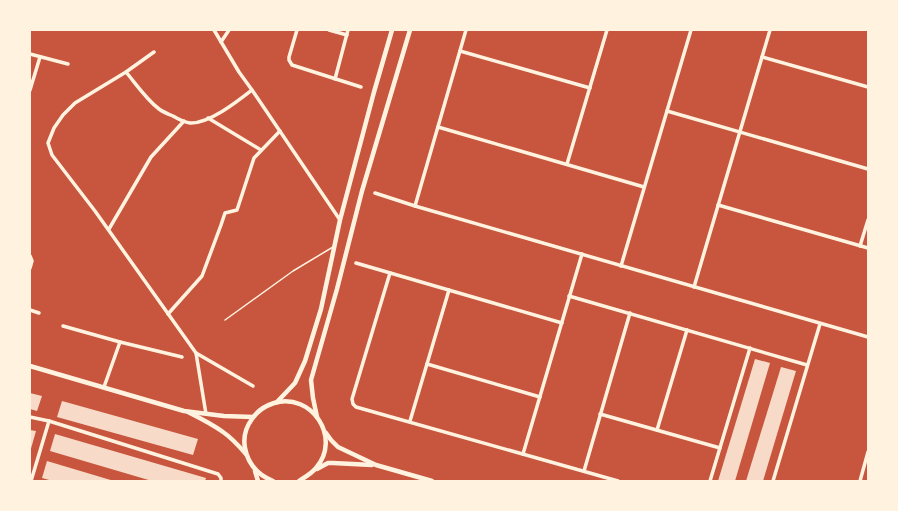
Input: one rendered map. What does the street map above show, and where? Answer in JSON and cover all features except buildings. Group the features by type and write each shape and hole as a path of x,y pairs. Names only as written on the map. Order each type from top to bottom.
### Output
{"main road":[{"path":"273,481 260,475 250,462 246,454 244,444 245,434 253,417 264,408 277,402 295,383 304,361 321,309 340,220 392,30"},
{"path":"317,417 311,380 337,289 362,191 410,30"},
{"path":"30,366 184,411 204,420 223,432 246,454"},
{"path":"277,402 290,402 302,405 308,408 322,424 325,432 326,445 323,458 316,469"},
{"path":"184,411 236,417 253,417"},
{"path":"325,432 338,447 376,465 432,481"},
{"path":"299,480 328,463 376,465"},
{"path":"255,470 258,481"}],"street":[{"path":"214,30 239,72 340,220"},
{"path":"221,42 229,30"},
{"path":"297,30 289,57 292,65 361,87"},
{"path":"329,30 347,35"},
{"path":"335,78 348,30"},
{"path":"415,206 466,30"},
{"path":"567,164 607,30"},
{"path":"621,266 691,30"},
{"path":"694,287 770,30"},
{"path":"460,51 590,88"},
{"path":"154,52 126,72 75,103 63,115 54,128 48,143 52,156 109,229 196,353 253,386"},
{"path":"30,54 68,64"},
{"path":"762,56 868,87"},
{"path":"30,90 40,57"},
{"path":"126,72 151,102 159,109 178,119 191,123 208,118 226,109 252,90"},
{"path":"667,111 868,169"},
{"path":"208,118 261,150"},
{"path":"109,229 151,157 184,121"},
{"path":"438,127 644,187"},
{"path":"168,314 202,276 225,212 238,210 254,158 280,131"},
{"path":"375,193 415,206 868,337"},
{"path":"718,205 868,248"},
{"path":"860,246 868,220"},
{"path":"523,454 582,254"},
{"path":"30,256 32,262 30,268"},
{"path":"356,263 562,322"},
{"path":"390,273 352,399 353,404 356,407 410,421 618,481"},
{"path":"410,421 448,290"},
{"path":"570,296 807,364"},
{"path":"30,310 39,313"},
{"path":"584,471 630,313"},
{"path":"773,481 820,324"},
{"path":"63,326 182,357"},
{"path":"657,430 687,330"},
{"path":"104,387 120,342"},
{"path":"710,481 750,348"},
{"path":"196,353 206,414"},
{"path":"427,364 540,397"},
{"path":"600,414 720,448"},
{"path":"30,417 49,421 218,474 221,481"},
{"path":"32,481 49,421"},
{"path":"860,481 868,452"}],"lane":[{"path":"225,320 293,271 334,246"}]}
